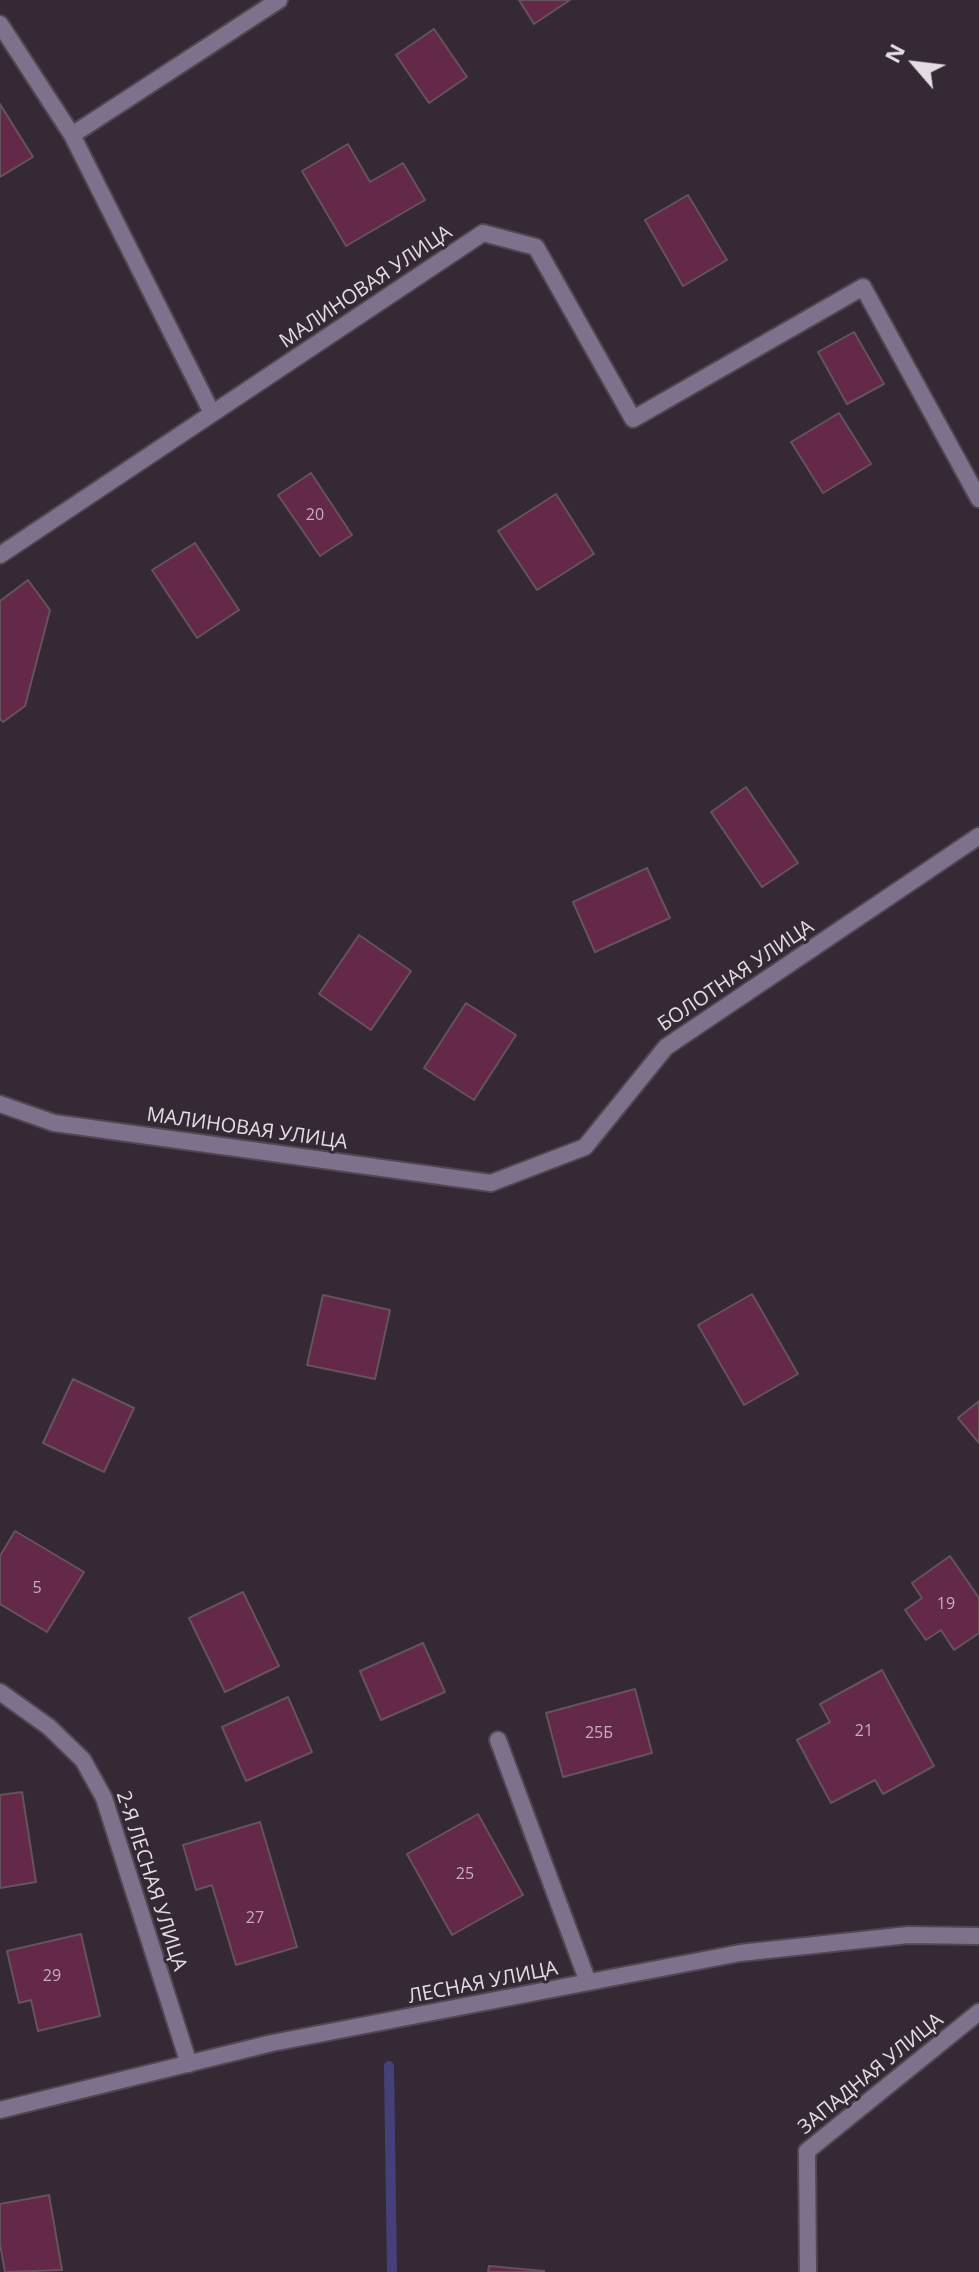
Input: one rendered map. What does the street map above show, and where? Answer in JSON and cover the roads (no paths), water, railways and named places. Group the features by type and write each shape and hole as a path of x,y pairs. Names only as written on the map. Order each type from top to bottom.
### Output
{"street":[{"path":"72,135 279,0"},
{"path":"0,24 72,135 212,413"},
{"name":"МАЛИНОВАЯ УЛИЦА","path":"0,555 483,233 536,247 633,419 863,287 979,499"},
{"name":"БОЛОТНАЯ УЛИЦА","path":"491,1183 585,1147 666,1047 979,836"},
{"name":"МАЛИНОВАЯ УЛИЦА","path":"0,1104 54,1123 491,1183"},
{"name":"2-Я ЛЕСНАЯ УЛИЦА","path":"3,1699 49,1727 83,1760 104,1798 189,2064"},
{"path":"498,1740 588,1982"},
{"name":"ЛЕСНАЯ УЛИЦА","path":"0,2110 272,2043 740,1953 908,1935 979,1936"},
{"name":"ЗАПАДНАЯ УЛИЦА","path":"808,2272 807,2151 979,2012"}],"waterway":[{"path":"389,2066 392,2272"}]}
